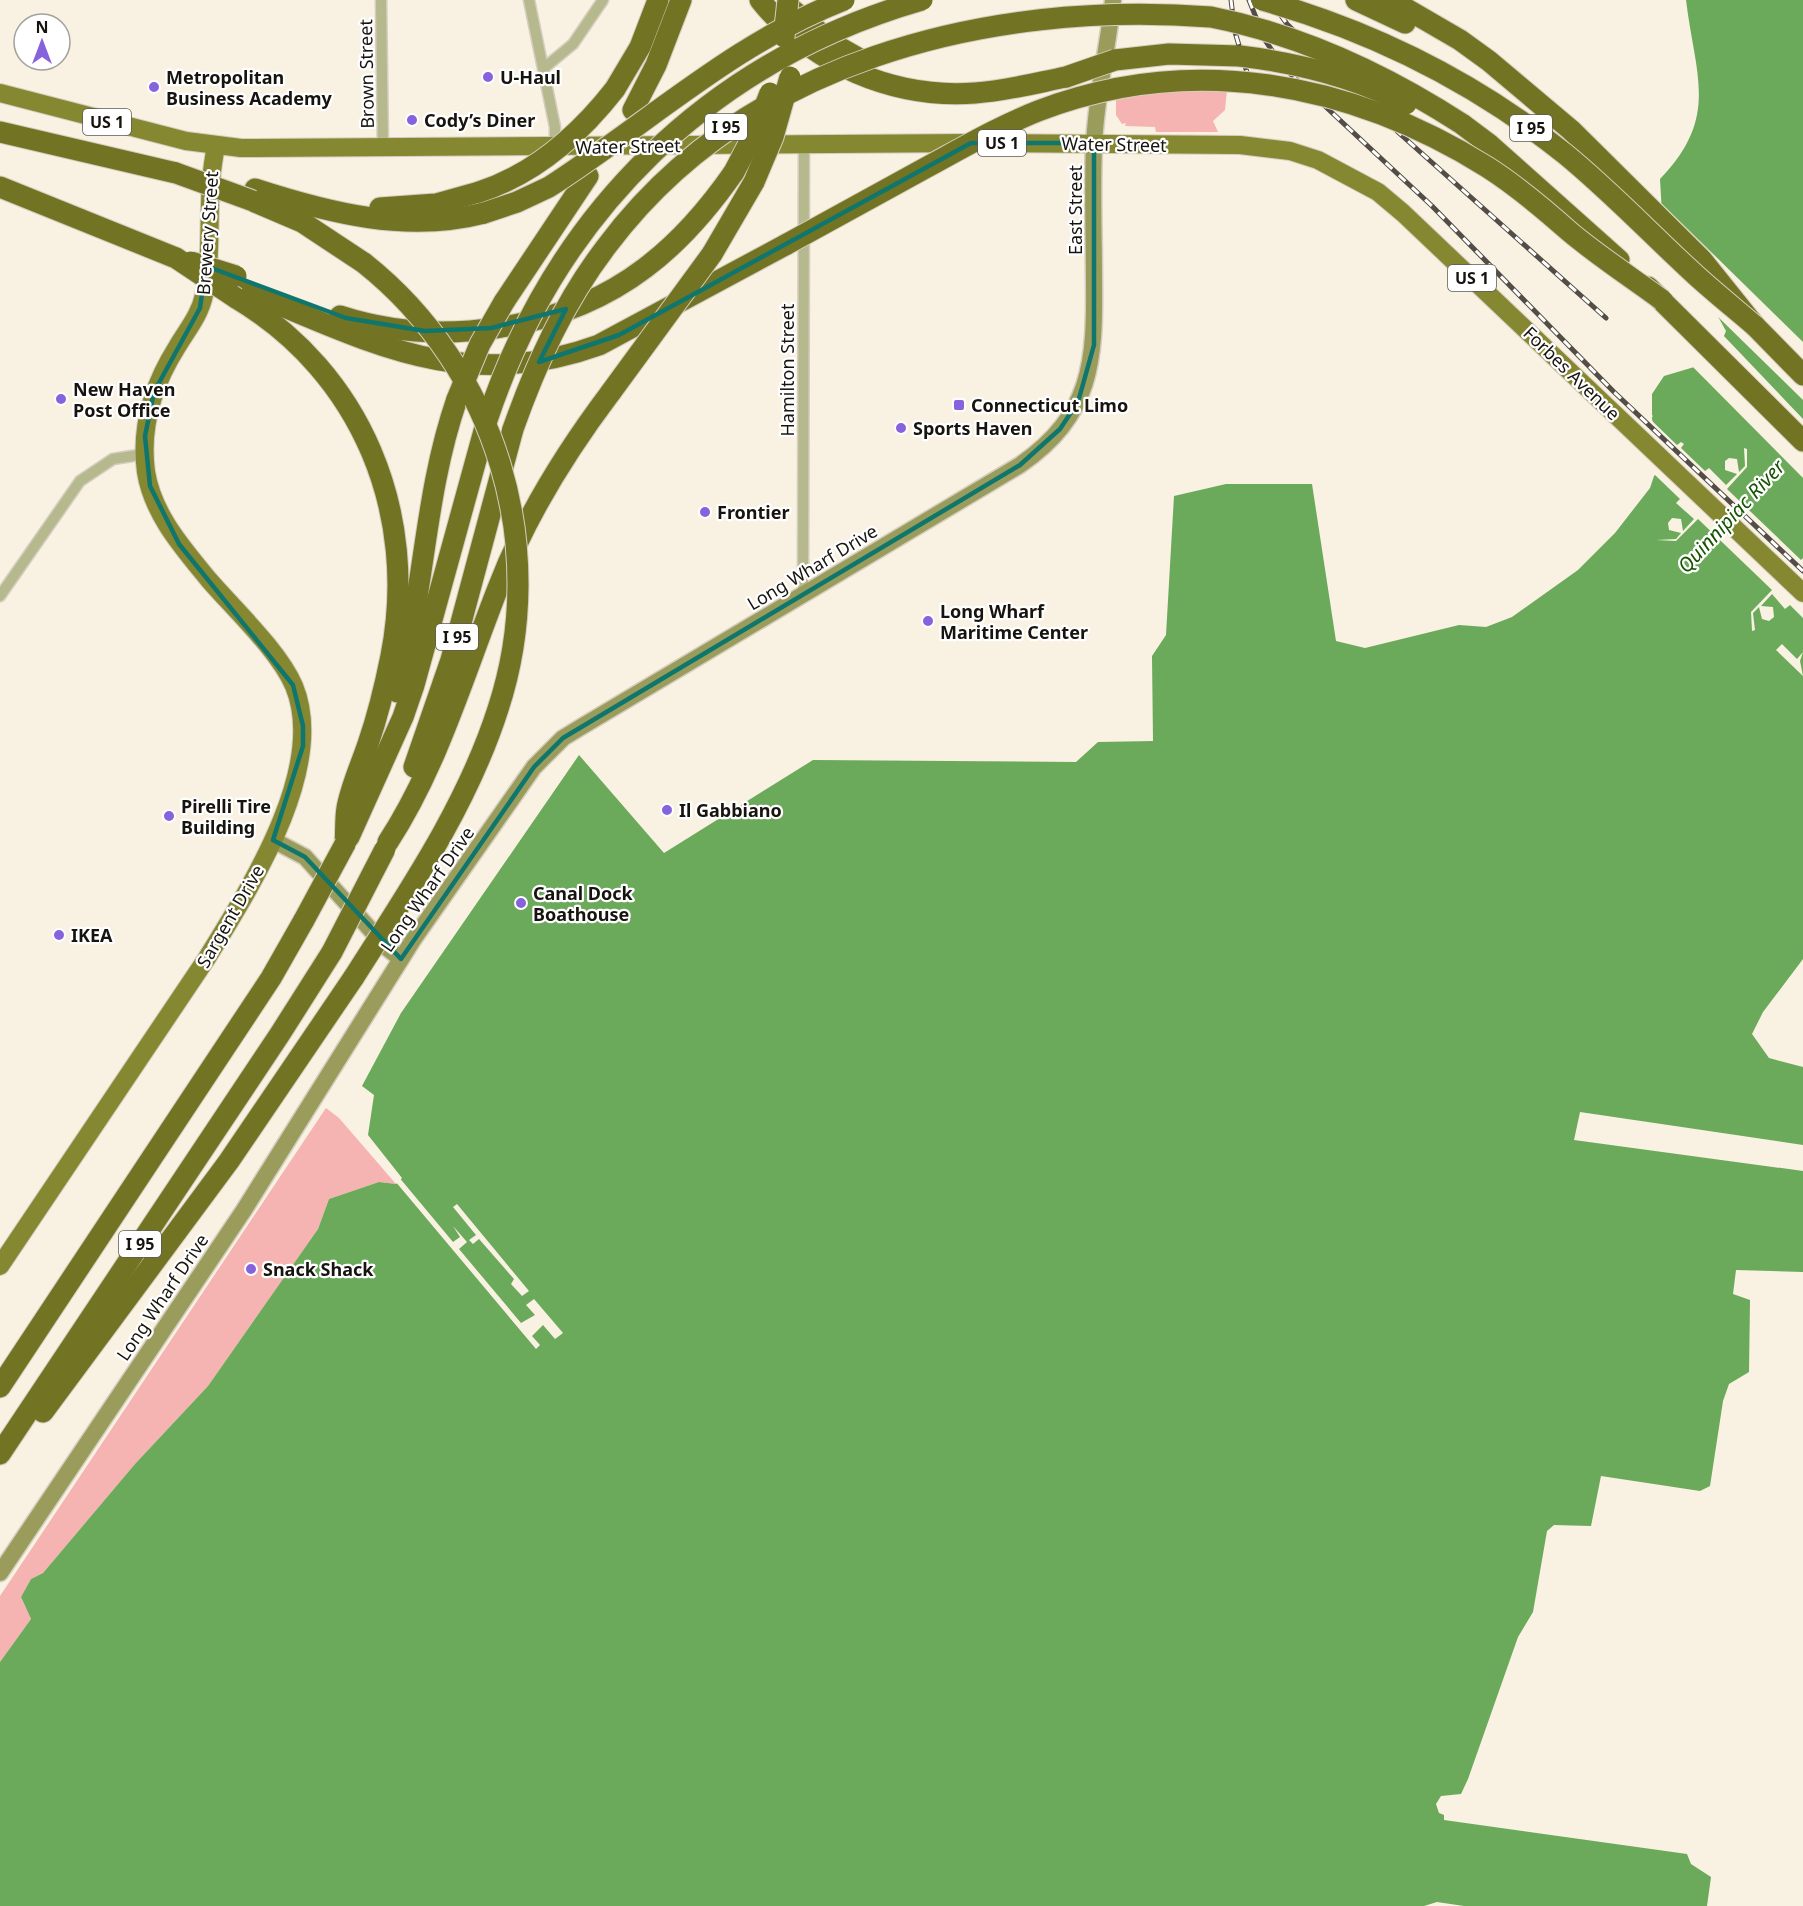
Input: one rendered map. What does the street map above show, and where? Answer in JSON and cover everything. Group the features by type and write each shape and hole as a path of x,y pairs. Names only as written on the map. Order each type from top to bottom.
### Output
{"highway":[{"path":"254,195 287,192 357,206 387,208 436,204 479,192 509,180 548,156 587,122 615,89 640,47 658,0"},
{"path":"379,765 405,660 436,468 457,399 480,344 504,302 633,110 656,65 681,0"},
{"path":"760,0 776,19 815,50 857,74 899,87 936,93 975,93 1115,60 1204,54 1278,62 1346,79 1392,97 1421,113 1462,124"},
{"path":"782,0 835,45 871,65 907,77 942,83 973,84 1066,73"},
{"path":"236,287 384,327 447,332 508,325 591,300 644,269 692,226 734,171 755,132 773,83 785,33 788,0"},
{"path":"387,846 410,808 435,751 520,537 557,470 712,254 754,182 782,109 794,59 800,0"},
{"path":"0,132 176,173 254,195 287,199 383,220 435,222 484,213 517,202 549,187 747,49 808,16 844,0"},
{"name":"I 95","path":"0,1387 265,988 345,844 353,814 403,717 423,655 487,420 511,353 561,261 603,205 651,154 703,109 771,64 853,23 922,0"},
{"name":"I 95","path":"1262,0 1327,20 1390,46 1451,78 1509,113 1592,177 1691,271 1755,326 1803,375"},
{"path":"1356,0 1413,26 1469,59 1528,104 1617,179"},
{"path":"1390,0 1460,40 1515,82 1571,130 1617,179 1702,260 1755,326"},
{"name":"I 95","path":"0,1454 299,1005 332,952 387,846 398,805 443,689 513,429 531,379 572,298 606,247 658,186 712,138 782,89 843,58 907,33 981,15 1041,7 1109,5 1178,11 1245,25 1311,45 1405,88 1462,124 1562,208 1662,300 1803,441"},
{"path":"0,187 176,258 236,287 406,353 461,364 503,365 566,356 599,345 984,136 1048,107 1099,93 1143,85 1187,81 1236,81 1287,87 1337,98 1425,132 1506,180 1573,234 1662,300"},
{"path":"0,1463 43,1411 180,1230 354,977 447,825 480,757 508,676 518,599 515,533 508,493 492,439 477,402 457,366 428,325 404,298 364,263 302,222 254,195"},
{"path":"236,287 296,342 344,398 376,460 390,513 397,585 392,655 353,814"}],"main road":[{"name":"East Street","path":"1070,416 1085,384 1094,345 1094,143 1113,0"},
{"name":"Water Street","path":"0,93 90,118 216,147 555,148 1094,143 1257,146 1290,151 1332,166"},
{"name":"Brewery Street","path":"145,454 147,424 154,392 165,367 192,324 204,295 210,183 216,147"},
{"name":"Forbes Avenue","path":"1332,166 1378,192 1403,213 1803,593"},
{"name":"Long Wharf Drive","path":"0,1573 244,1210 401,959 546,754 581,727 1020,465 1048,443 1070,416"},
{"name":"Sargent Drive","path":"0,1266 207,957 273,840 297,773 303,746 303,726 299,703 283,666 179,544 164,520 148,480 145,454"},
{"path":"273,840 305,857 387,948 401,959"}],"street":[{"name":"Brown Street","path":"381,0 383,148"},
{"path":"529,0 555,127 555,148"},
{"path":"544,68 573,44 603,0"},
{"name":"Hamilton Street","path":"804,146 804,594"},
{"path":"0,596 80,481 113,459 145,454"}],"highlighted area":[{"path":"971,143 1094,143 1094,345 1078,402 1060,429 1020,465 563,738 534,767 401,959 305,857 273,840 303,746 303,726 293,685 179,544 150,486 145,436 154,392 200,308 206,266 346,318 425,331 491,328 566,309 539,362 619,335"}],"shaded area":[{"path":"1227,90 1225,110 1213,121 1218,132 1156,132 1155,127 1125,126 1126,123 1122,124 1116,115 1116,99 1155,92"},
{"path":"326,1108 339,1118 396,1184 379,1182 329,1199 318,1229 208,1386 135,1464 43,1573 31,1579 21,1597 31,1619 0,1662 0,1596"}],"water":[{"name":"Quinnipiac River","path":"1686,0 1803,0 1803,959 1763,1012 1752,1034 1769,1058 1803,1067 1803,1145 1580,1112 1574,1140 1803,1171 1803,1272 1736,1270 1733,1294 1750,1300 1749,1372 1729,1384 1723,1401 1710,1486 1700,1491 1601,1476 1591,1526 1554,1525 1547,1531 1533,1612 1518,1637 1468,1779 1461,1794 1441,1796 1436,1804 1439,1813 1444,1815 1444,1820 1687,1854 1691,1864 1711,1877 1707,1906 1464,1906 1437,1902 1424,1906 0,1906 0,1662 31,1619 21,1597 31,1579 43,1573 135,1464 208,1386 318,1229 329,1199 379,1182 396,1184 402,1178 368,1135 374,1095 362,1086 401,1013 579,755 664,853 813,760 1076,762 1098,742 1153,741 1152,656 1166,635 1174,496 1226,484 1312,484 1336,641 1365,648 1459,625 1486,627 1512,617 1578,570 1615,533 1650,488 1661,455 1652,419 1652,394 1664,376 1701,365 1719,348 1726,331 1662,214 1660,179 1679,157 1691,135 1697,115 1698,73"}],"pier":[{"path":"1658,200 1803,342 1803,400 1712,311 1659,215"},
{"path":"1722,334 1803,419 1803,478 1690,364 1700,362 1717,347"},
{"path":"1650,413 1653,416 1650,419 1677,445 1681,442 1684,444 1681,448 1705,471 1709,468 1726,485 1737,474 1725,470 1725,461 1729,458 1737,459 1739,472 1745,466 1744,448 1747,449 1747,467 1727,489 1801,560 1803,558 1803,618 1790,605 1785,609 1772,594 1761,606 1773,607 1774,617 1769,621 1762,619 1759,607 1753,613 1755,630 1752,631 1751,612 1772,590 1698,519 1676,541 1656,540 1676,539 1681,533 1669,530 1668,523 1672,518 1681,519 1683,531 1694,519 1676,503 1680,499 1655,475 1650,479 1658,455 1649,419"},
{"path":"1782,644 1797,659 1803,652 1800,661 1803,676 1776,650"},
{"path":"378,1152 453,1242 460,1237 453,1226 467,1242 459,1249 521,1323 535,1315 526,1305 534,1299 563,1333 555,1339 543,1325 532,1336 540,1345 536,1349 395,1181 398,1178"},
{"path":"457,1204 529,1291 522,1296 511,1284 514,1279 479,1239 473,1244 469,1240 476,1235 453,1207"}],"railway":[{"path":"1231,0 1235,32 1248,76"},
{"path":"1249,0 1265,40 1283,67 1432,206 1614,392 1803,571"},
{"path":"1270,0 1287,24 1399,133 1606,318"}],"place":[{"name":"U-Haul","path":"488,77"},
{"name":"Metropolitan Business Academy","path":"154,87"},
{"name":"Cody’s Diner","path":"412,120"},
{"name":"New Haven Post Office","path":"61,399"},
{"name":"Connecticut Limo","path":"959,405"},
{"name":"Sports Haven","path":"901,428"},
{"name":"Frontier","path":"705,512"},
{"name":"Long Wharf Maritime Center","path":"928,621"},
{"name":"Il Gabbiano","path":"667,810"},
{"name":"Pirelli Tire Building","path":"169,816"},
{"name":"Canal Dock Boathouse","path":"521,903"},
{"name":"IKEA","path":"59,935"},
{"name":"Snack Shack","path":"251,1269"}]}
